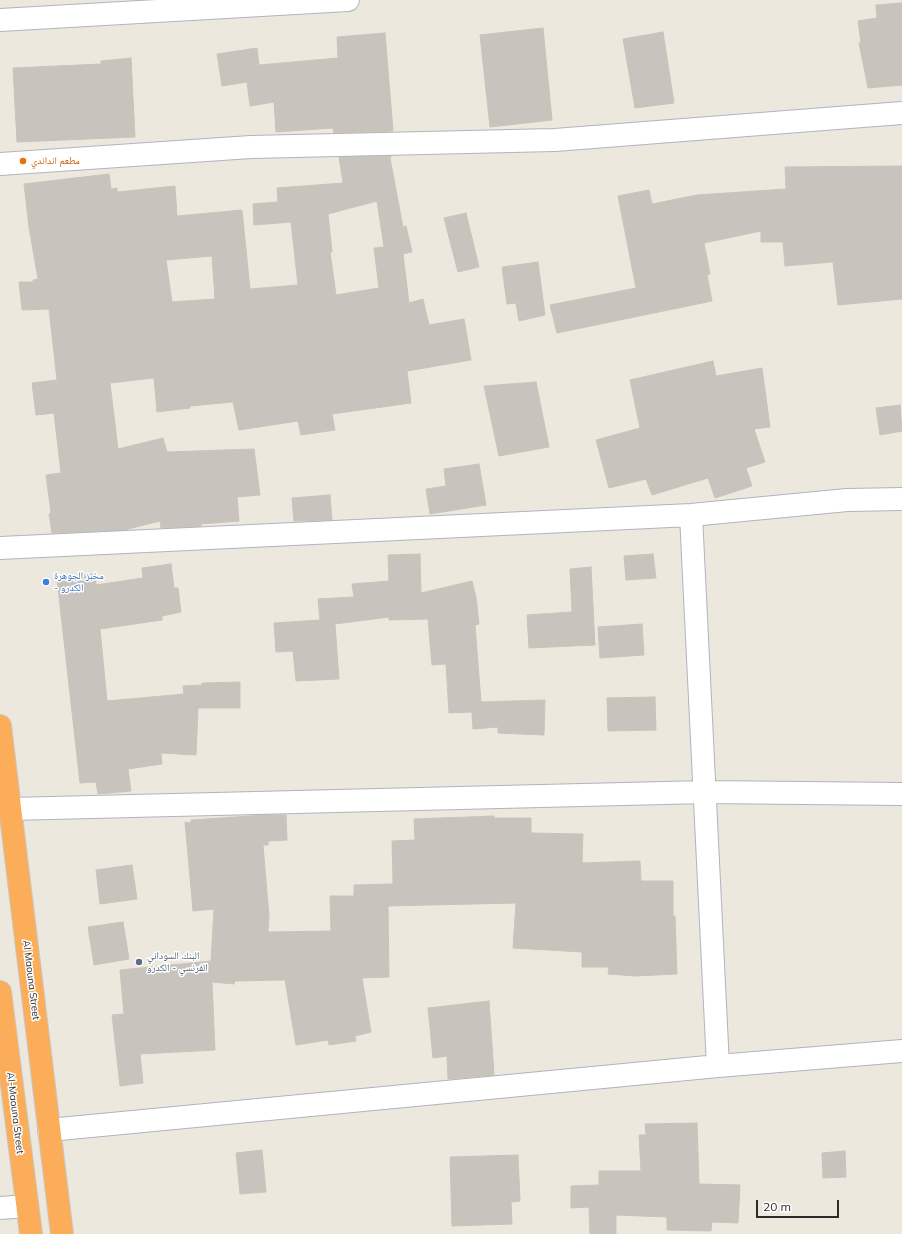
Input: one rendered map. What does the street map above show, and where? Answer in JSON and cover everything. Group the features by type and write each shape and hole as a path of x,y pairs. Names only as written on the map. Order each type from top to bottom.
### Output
{"highway":[{"name":"Al Maouna Street","path":"0,726 62,1234"},
{"name":"Al-Maouna Street","path":"0,992 30,1234"}],"street":[{"path":"0,20 348,0"},
{"path":"0,164 251,147 555,140 902,113"},
{"path":"0,548 691,515 847,500 902,499"},
{"path":"691,515 718,1066"},
{"path":"10,808 705,792 902,794"},
{"path":"49,1130 718,1066 902,1051"},
{"path":"0,1208 27,1206"}],"building":[{"path":"902,3 902,85 868,88 859,43 861,43 858,21 877,18 876,5"},
{"path":"543,28 552,120 490,127 480,35"},
{"path":"663,32 674,103 635,108 623,39"},
{"path":"385,33 393,131 334,133 333,128 276,132 274,102 250,106 247,82 222,86 217,54 257,48 259,65 338,58 337,37"},
{"path":"131,58 135,137 17,142 13,68 101,64 101,61"},
{"path":"391,156 390,158 403,227 406,226 412,252 403,254 409,303 423,299 429,325 464,319 471,360 407,371 411,403 332,414 335,430 301,435 298,421 239,430 233,402 190,406 190,408 157,412 154,378 110,383 118,449 163,438 167,452 254,449 260,495 237,497 239,521 201,524 201,526 161,528 160,521 124,530 52,533 46,475 61,473 54,413 36,415 32,383 57,380 49,309 22,310 19,282 33,282 33,280 38,279 29,227 24,184 109,174 111,189 117,188 117,192 175,186 177,216 242,210 250,289 298,285 291,222 254,225 253,204 278,202 277,188 343,183 339,157","holes":["377,201 384,247 374,248 379,288 336,295 330,252 332,252 328,214","212,256 215,299 172,302 166,260"]},
{"path":"902,166 902,299 838,305 833,262 785,266 783,242 761,242 761,231 704,243 710,274 707,275 712,301 557,333 550,305 636,288 618,196 649,190 652,204 697,195 786,189 785,167"},
{"path":"466,213 479,267 458,272 444,218"},
{"path":"538,262 545,315 519,321 516,303 507,304 502,267"},
{"path":"713,361 716,376 762,368 770,427 754,429 765,462 746,468 752,486 715,498 708,478 652,495 646,479 609,488 596,440 640,428 630,380"},
{"path":"536,382 549,447 499,456 484,386"},
{"path":"900,405 902,431 880,435 876,408"},
{"path":"479,464 486,505 430,514 426,489 446,486 444,469"},
{"path":"330,495 332,520 294,521 292,498"},
{"path":"420,554 421,593 472,581 476,597 479,624 475,625 481,702 545,700 544,735 498,733 498,727 473,729 472,712 449,713 446,664 432,665 428,619 389,620 389,617 335,624 339,679 296,681 293,651 276,652 274,623 320,620 318,599 354,597 352,584 389,581 388,555"},
{"path":"653,554 656,578 626,580 624,556"},
{"path":"171,564 174,588 178,588 181,612 162,616 162,620 100,629 107,701 184,694 183,686 202,685 202,683 240,682 240,708 198,708 196,755 161,753 162,764 128,769 131,791 98,794 96,782 80,783 57,579 95,574 96,585 143,578 142,568"},
{"path":"591,567 595,645 529,648 527,615 572,612 570,569"},
{"path":"642,624 644,655 600,658 598,627"},
{"path":"655,697 656,730 608,731 607,698"},
{"path":"286,815 287,840 268,841 268,845 263,845 269,916 268,932 331,931 330,896 354,896 354,885 393,884 392,841 415,840 414,819 494,816 494,818 531,818 531,833 583,834 582,863 640,861 641,881 673,881 673,916 675,916 677,974 635,976 608,974 609,967 582,967 582,952 513,948 516,903 388,906 389,977 362,978 371,1032 355,1036 356,1041 329,1045 328,1040 296,1045 285,980 235,981 234,984 212,982 215,1050 140,1054 143,1083 120,1086 112,1015 124,1014 120,970 211,961 214,909 193,911 185,822 191,823 191,820"},
{"path":"132,865 137,899 100,904 96,870"},
{"path":"123,922 129,959 94,965 88,927"},
{"path":"489,1001 494,1075 448,1079 447,1056 433,1058 428,1008"},
{"path":"697,1123 699,1184 740,1185 738,1223 712,1222 711,1231 667,1230 667,1217 616,1215 616,1234 590,1234 589,1207 571,1208 571,1186 599,1185 599,1171 641,1171 639,1135 646,1135 645,1124"},
{"path":"262,1150 266,1192 240,1194 236,1153"},
{"path":"845,1151 846,1177 823,1178 822,1153"},
{"path":"518,1155 520,1201 511,1202 512,1224 452,1226 450,1157"}],"place":[{"name":"مطعم انداندي","path":"23,161"},
{"name":"مخبز الجوهرة - الكدرو","path":"46,582"},
{"name":"البنك السوداني الفرنسي - الكدرو","path":"139,962"}]}
